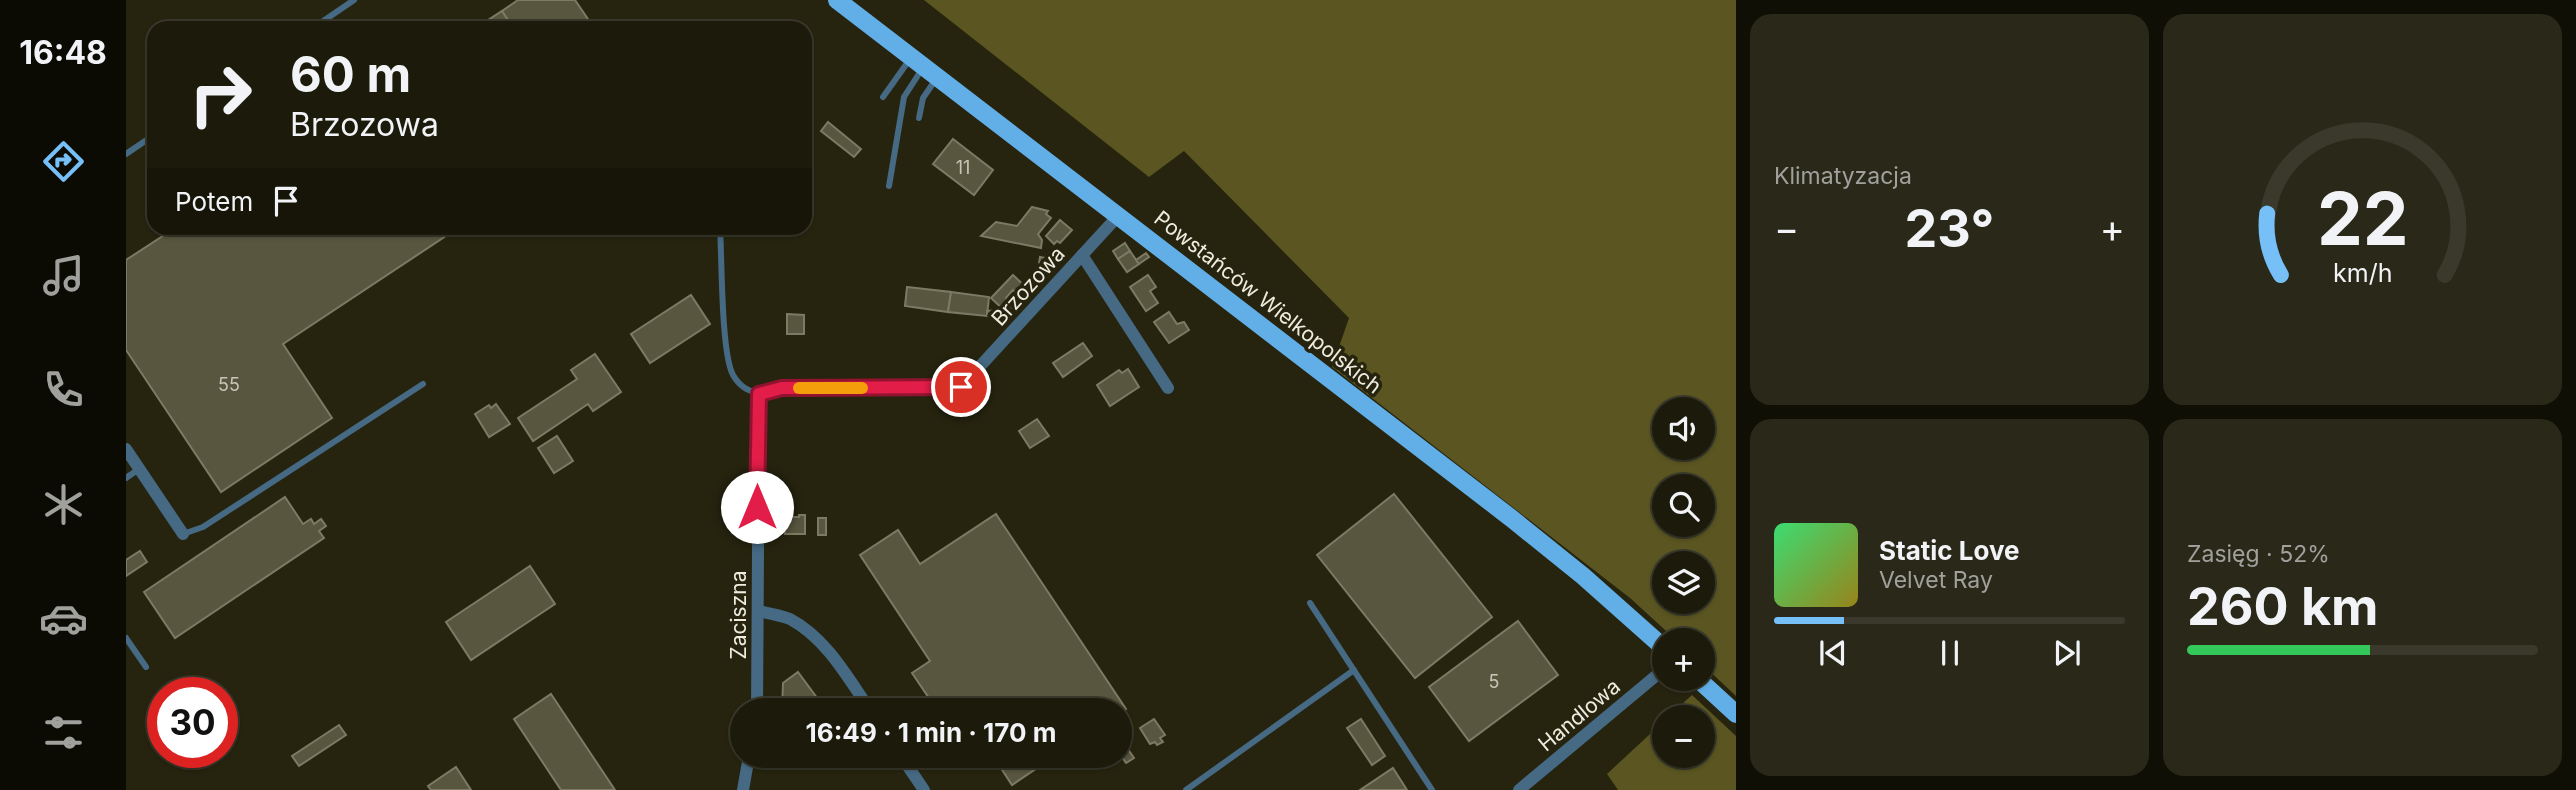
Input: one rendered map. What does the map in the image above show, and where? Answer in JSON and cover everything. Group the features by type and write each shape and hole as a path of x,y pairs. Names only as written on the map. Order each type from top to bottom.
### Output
{"main road":[{"name":"Powstańców Wielkopolskich","path":"837,0 1511,518 1583,576 1652,637"},
{"path":"1711,691 1736,714"}],"street":[{"name":"Brzozowa","path":"759,394 782,388 961,387 1118,216"},
{"path":"1082,255 1168,388"},
{"name":"Zaciszna","path":"757,698 759,394"},
{"path":"126,449 183,534"},
{"path":"758,611 787,618 804,628 838,663 862,698"},
{"name":"Handlowa","path":"1519,790 1652,679"},
{"path":"743,790 747,768"},
{"path":"909,768 924,790"}],"lane":[{"path":"323,21 354,0"},
{"path":"883,97 924,67"},
{"path":"919,118 924,67"},
{"path":"889,186 904,97 924,67"},
{"path":"126,154 147,140"},
{"path":"720,235 726,349 732,373 743,388 759,394"},
{"path":"183,534 203,527 423,384"},
{"path":"126,478 139,469"},
{"path":"1310,603 1432,790"},
{"path":"126,638 146,667"},
{"path":"1186,790 1354,670"}],"shaded area":[{"path":"924,0 1736,0 1736,696 1715,676 1715,628 1663,628 1630,598 1332,367 1349,318 1184,151 1149,177"},
{"path":"1692,695 1703,705 1681,705"},
{"path":"1715,716 1736,736 1736,790 1618,790 1607,774 1652,732 1652,768 1715,768"}],"building":[{"path":"518,0 575,0 589,21 508,21 502,11"},
{"path":"502,11 508,21 487,21"},
{"path":"828,122 861,149 854,157 821,131"},
{"path":"953,139 993,170 974,195 933,164"},
{"path":"1032,207 1048,211 1046,214 1051,218 1038,234 1042,240 1041,248 981,236 996,222 1017,226"},
{"path":"1060,220 1072,230 1060,243 1057,241 1054,244 1046,236"},
{"path":"164,235 447,235 283,344 332,418 221,492 126,350 126,260"},
{"path":"1125,243 1130,251 1118,259 1113,251"},
{"path":"1130,251 1139,264 1127,272 1118,259"},
{"path":"1146,253 1149,257 1139,264 1136,260"},
{"path":"1049,254 1054,259 1048,266 1039,264 1040,257 1045,258"},
{"path":"1013,275 1029,290 1022,298 1013,290 1006,298 1015,306 1007,313 991,298"},
{"path":"1148,275 1156,287 1150,291 1158,303 1146,311 1130,287"},
{"path":"907,287 951,292 948,312 905,306"},
{"path":"951,292 989,297 987,316 948,312"},
{"path":"691,295 710,324 650,363 631,334"},
{"path":"997,310 996,318 987,316 987,311"},
{"path":"1169,312 1177,324 1184,322 1189,330 1169,343 1154,322"},
{"path":"787,314 804,315 804,334 787,334"},
{"path":"1083,343 1092,356 1063,377 1053,363"},
{"path":"595,354 621,392 593,411 588,404 533,441 518,418 577,379 571,370"},
{"path":"1128,369 1139,387 1110,406 1097,385 1119,370 1122,373"},
{"path":"496,404 510,424 489,437 475,414 489,405 491,408"},
{"path":"1037,419 1049,436 1030,448 1019,431"},
{"path":"557,436 573,461 554,473 538,448"},
{"path":"1394,494 1492,617 1415,678 1317,555"},
{"path":"285,497 303,524 311,519 314,524 321,519 326,526 319,531 324,538 175,638 144,592"},
{"path":"996,514 1119,698 929,698 912,673 930,661 860,555 898,530 920,564"},
{"path":"805,515 805,534 785,534 785,517"},
{"path":"818,518 826,518 826,535 818,535"},
{"path":"140,551 147,562 126,576 126,560"},
{"path":"530,566 555,604 471,660 446,622"},
{"path":"1518,621 1558,675 1469,741 1429,687"},
{"path":"798,672 817,698 782,698 783,683"},
{"path":"551,694 615,790 561,790 514,719"},
{"path":"1154,719 1165,735 1160,738 1163,742 1157,745 1155,742 1150,744 1140,728"},
{"path":"1361,719 1385,756 1372,765 1347,728"},
{"path":"339,725 346,735 299,766 292,756"},
{"path":"456,767 471,790 431,790 428,786"},
{"path":"1001,768 1037,768 1012,785"},
{"path":"1393,768 1407,790 1360,790"}],"slow traffic":[{"path":"799,388 862,388"}],"route":[{"path":"757,507 759,394 782,388 961,387"}]}
